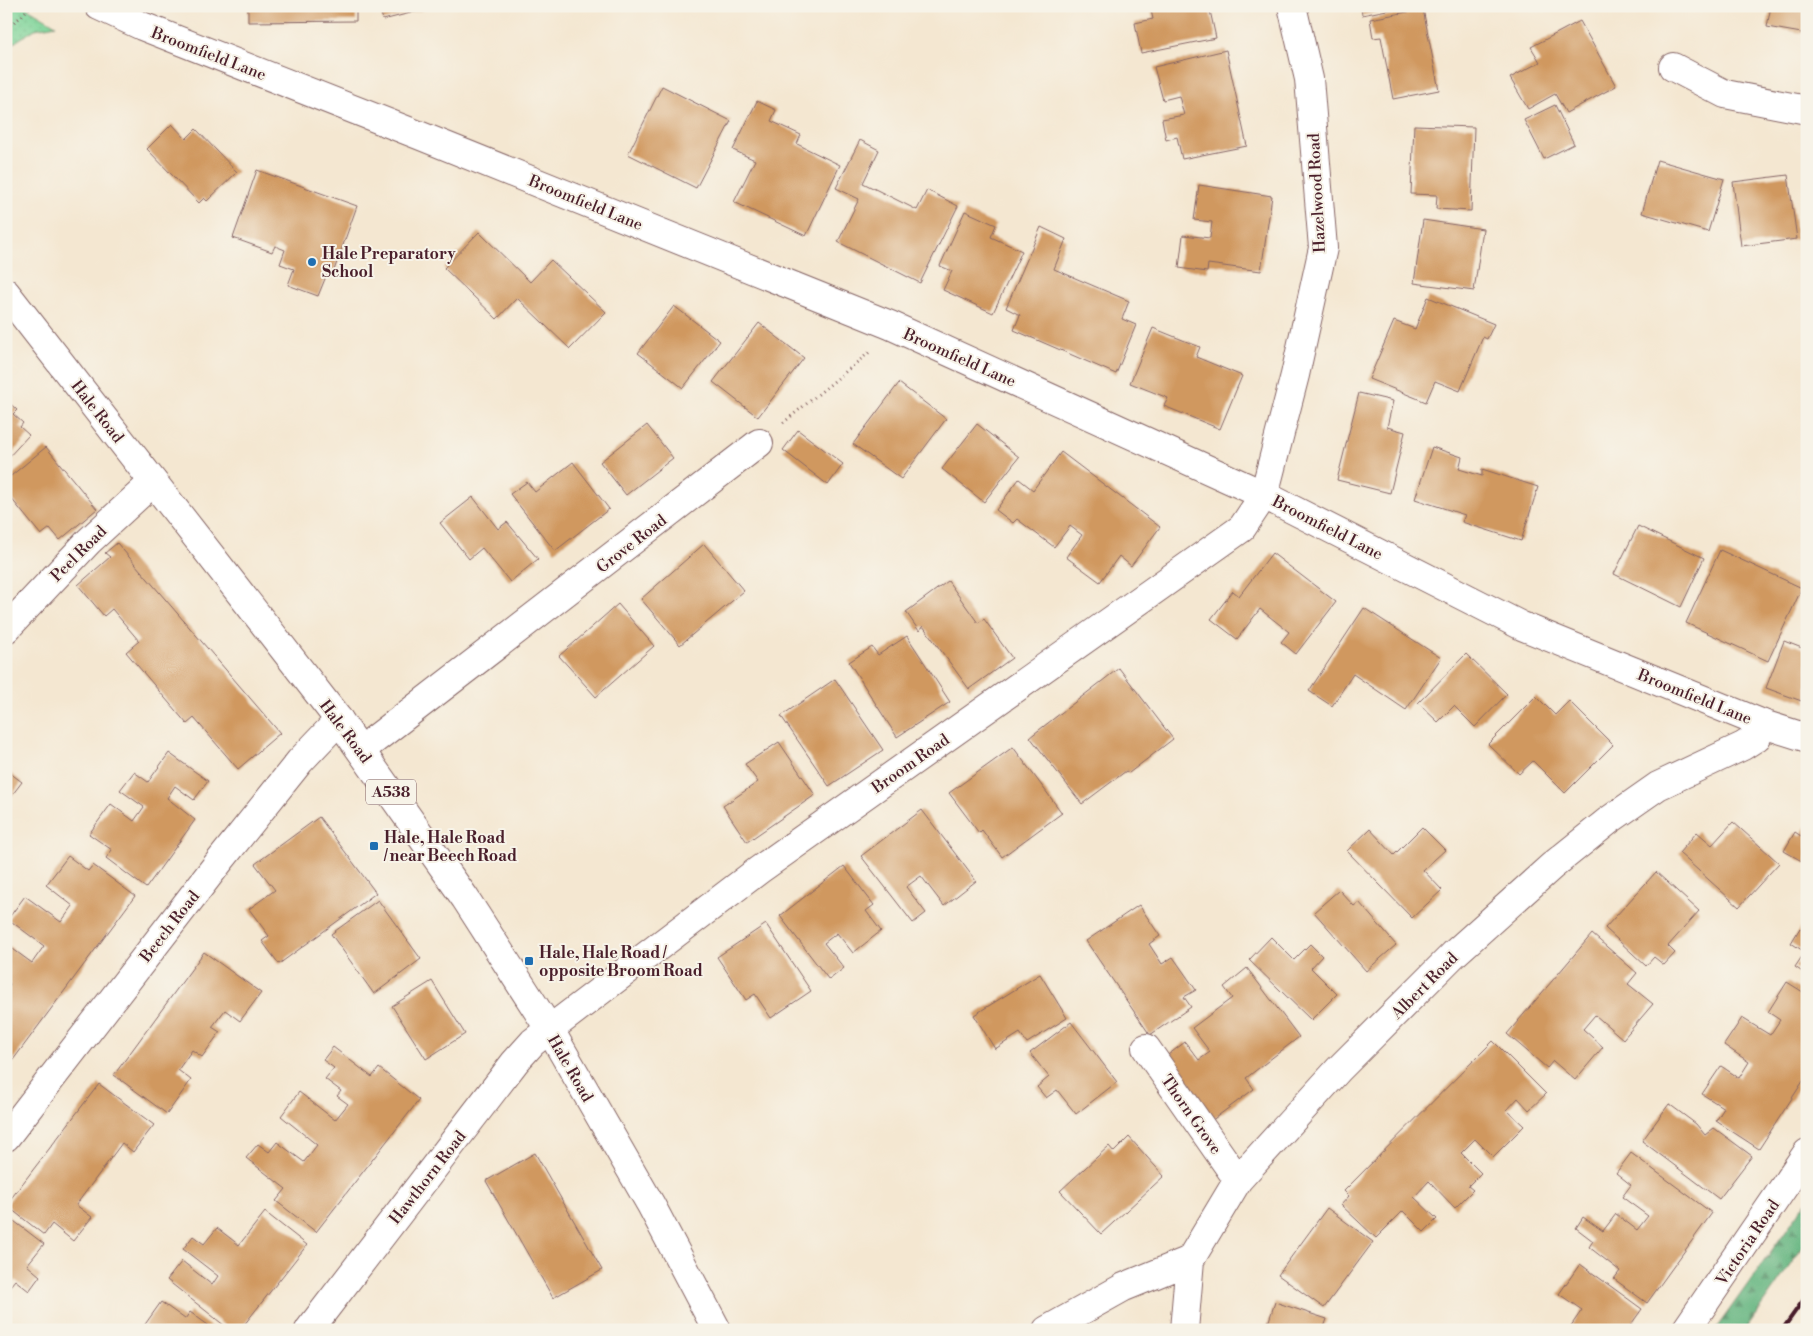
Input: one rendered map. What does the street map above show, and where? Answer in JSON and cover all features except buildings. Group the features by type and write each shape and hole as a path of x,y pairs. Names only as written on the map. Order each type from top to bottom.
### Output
{"street":[{"name":"Broomfield Lane","path":"99,6 142,26 412,132 890,325 1264,495 1522,626 1763,724 1807,738"},
{"name":"Hazelwood Road","path":"1264,495 1295,375 1323,248 1309,79 1292,6"},
{"path":"1673,67 1725,94 1807,110"},
{"name":"Hale Road","path":"6,292 362,750 465,898 550,1030 651,1205 717,1330"},
{"name":"Grove Road","path":"362,750 758,443"},
{"name":"Peel Road","path":"6,629 89,541 153,482"},
{"name":"Broom Road","path":"550,1030 759,870 1242,528 1264,495"},
{"name":"Beech Road","path":"6,1137 219,862 300,762 339,720"},
{"name":"Albert Road","path":"1184,1330 1190,1260 1238,1180 1339,1069 1454,954 1552,866 1608,821 1658,786 1743,746 1756,737 1763,724"},
{"name":"Hawthorn Road","path":"309,1330 515,1062 533,1042 550,1030"},
{"name":"Thorn Grove","path":"1146,1048 1238,1180"},
{"name":"Victoria Road","path":"1686,1330 1807,1154"},
{"path":"1047,1330 1124,1287 1190,1260"}],"path":[{"path":"6,28 21,17 30,6"},
{"path":"758,443 876,347 890,325"}],"green space":[{"path":"6,6 24,6 56,25 35,29 6,48"},
{"path":"1807,1201 1807,1241 1745,1330 1715,1330"}],"railway":[{"path":"1782,1330 1807,1295"}],"place":[{"name":"Hale Preparatory School","path":"312,262"},
{"name":"Hale, Hale Road / near Beech Road","path":"374,846"},
{"name":"Hale, Hale Road / opposite Broom Road","path":"529,961"}]}
